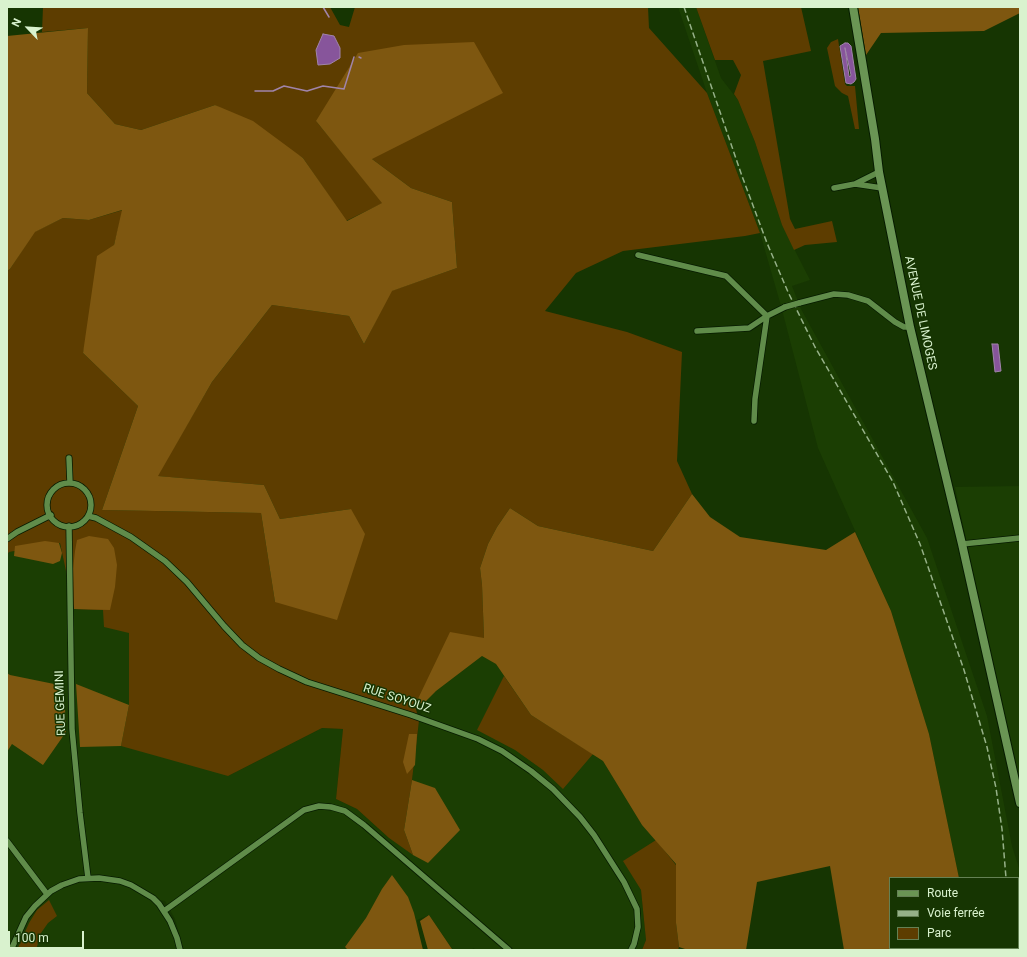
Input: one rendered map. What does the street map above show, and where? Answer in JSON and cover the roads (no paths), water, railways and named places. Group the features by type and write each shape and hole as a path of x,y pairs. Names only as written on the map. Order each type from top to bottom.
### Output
{"main road":[{"name":"AVENUE DE LIMOGES","path":"854,11 874,131 879,172 910,327 962,544 1020,803"}],"street":[{"path":"834,188 855,184 879,172"},
{"path":"855,184 882,188"},
{"path":"638,255 726,276 768,316"},
{"path":"697,331 749,328 785,307 834,294 848,295 868,301 895,322 904,327 910,327"},
{"path":"754,421 755,399 768,316"},
{"path":"69,458 70,483"},
{"path":"70,483 81,486 88,494 91,505 88,516 80,524 69,526 58,523 51,515 48,505 51,494 59,486 70,483"},
{"path":"7,539 17,532 51,515"},
{"name":"RUE SOYOUZ","path":"88,516 96,518 130,537 165,561 187,582 242,645 259,658 278,669 308,682 429,721 478,739 502,751 531,771 553,789 580,816 624,882 637,909 638,926 631,950"},
{"name":"RUE GEMINI","path":"69,526 72,729 88,878"},
{"path":"962,544 1020,538"},
{"path":"164,911 304,810 319,806 331,807 345,811 364,824 510,950"},
{"path":"7,841 47,894"},
{"path":"11,950 26,917 47,894 62,885 78,879 88,878 120,881 131,885 153,898 164,911 173,926 180,950"}],"waterway":[{"path":"323,7 329,17"},
{"path":"255,91 273,91 284,86 307,91 323,86 344,89 354,57"}],"railway":[{"path":"684,7 742,176 767,243 788,292 815,347 893,482 920,544 964,670 987,747 996,788 1002,829 1006,877"}]}
